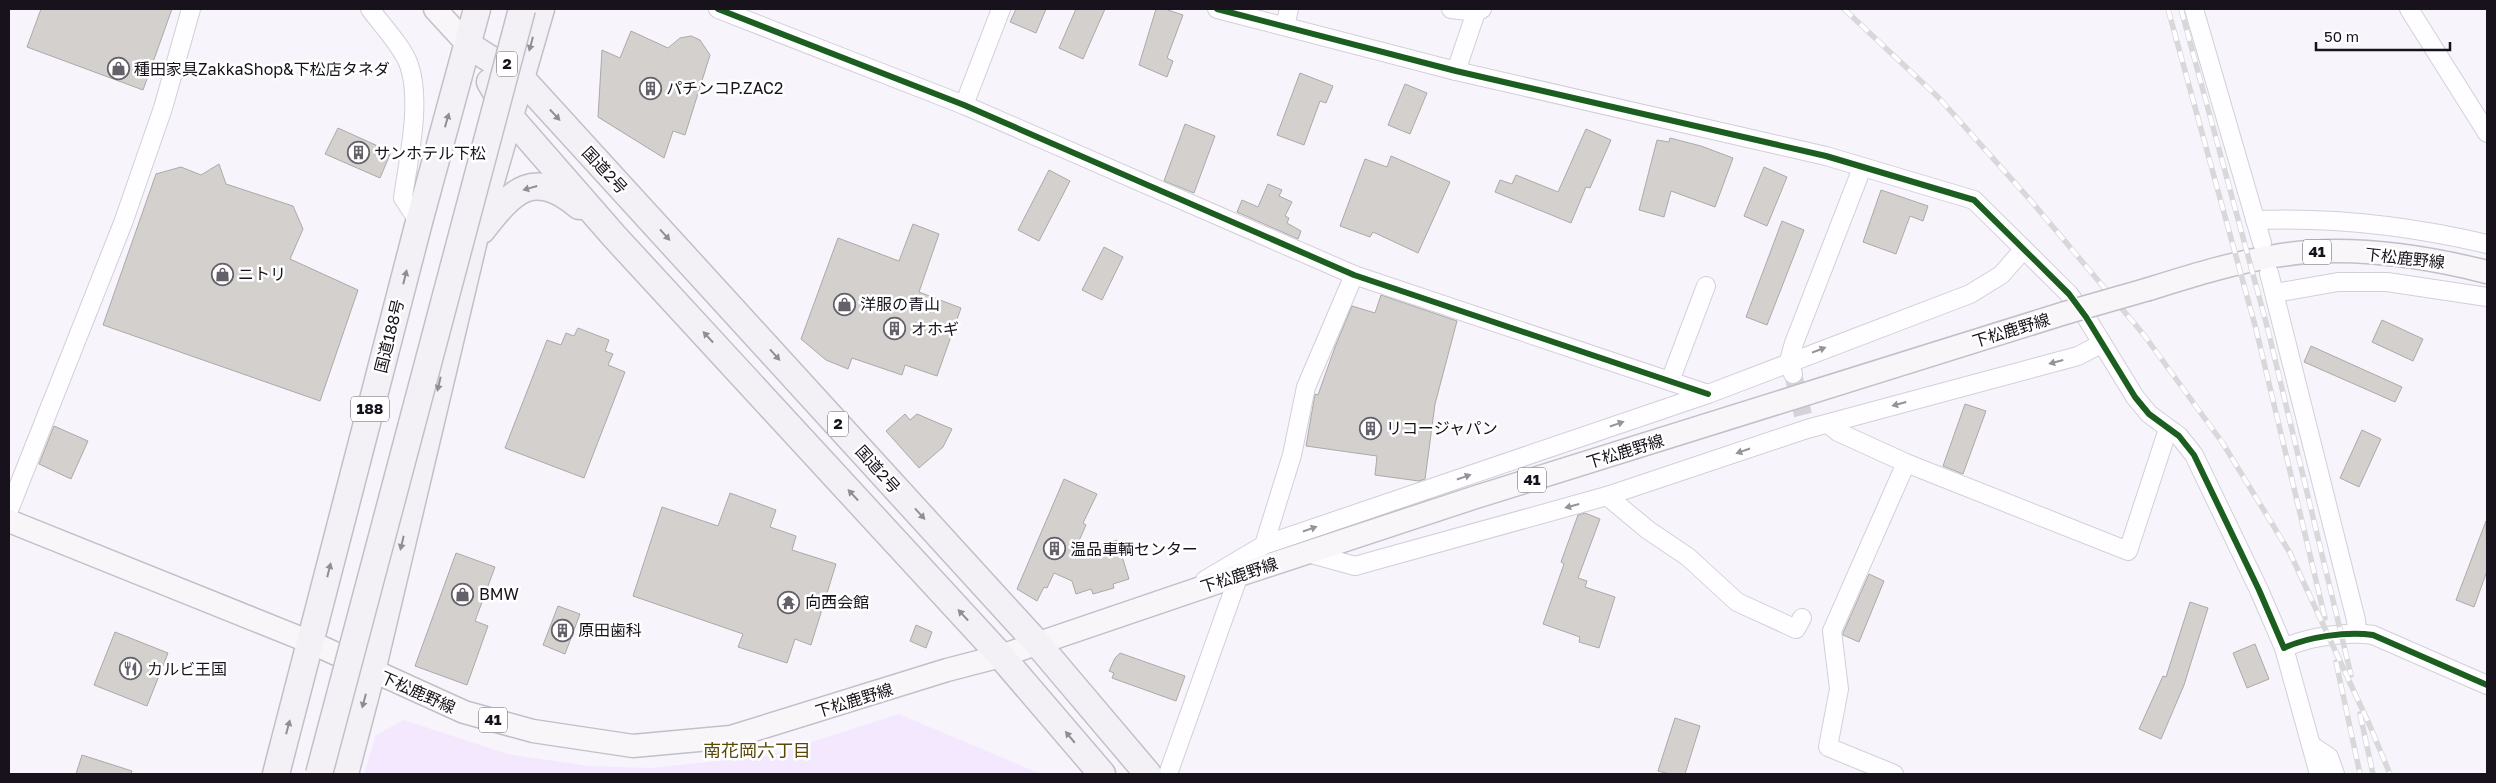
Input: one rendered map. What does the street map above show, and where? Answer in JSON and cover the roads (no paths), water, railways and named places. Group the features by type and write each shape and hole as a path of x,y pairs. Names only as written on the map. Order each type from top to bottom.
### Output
{"highway":[{"path":"468,45 476,9"},
{"name":"2","path":"502,118 522,9"},
{"name":"2","path":"522,79 541,9"},
{"name":"国道188号","path":"276,774 419,222 468,45"},
{"name":"国道2号","path":"468,45 522,79 1037,643 1148,774"},
{"name":"2","path":"468,45 502,118 614,236 1002,656 1102,774"},
{"name":"188","path":"319,774 502,118 522,79"},
{"name":"188","path":"345,774 372,672 502,118"},
{"name":"188","path":"474,240 499,208 516,192 537,185 562,192 614,236"}],"main road":[{"path":"435,9 468,45"},
{"name":"下松鹿野線","path":"9,521 310,642 372,672 464,712 532,731 633,746 731,737 947,670 1002,656 1183,593 1476,497 2065,313 2217,268 2276,256 2314,252 2385,253 2455,264 2487,272"}],"street":[{"path":"9,510 123,223 163,108 191,9"},
{"path":"370,9 409,64 414,84 413,118 403,198 419,222"},
{"path":"718,9 964,105 1354,275 1708,394"},
{"path":"964,105 1001,9"},
{"path":"1217,9 1287,17 1456,71 1703,126 1826,156 1974,200 2022,250 2069,294 2086,316 2135,398 2149,414 2179,436 2194,454 2259,590 2284,648 2319,774"},
{"path":"1450,9 1479,10 1456,71"},
{"path":"2194,9 2262,243"},
{"path":"2409,9 2487,133"},
{"path":"1791,368 1794,343 1862,168"},
{"path":"2255,220 2286,219 2374,223 2432,231 2487,244"},
{"path":"1183,593 1264,544 1708,394 1791,368 1970,294 2001,275 2022,250"},
{"path":"2269,273 2356,620 2357,632"},
{"path":"1264,544 1292,456 1306,387 1354,275"},
{"path":"2275,293 2338,282 2387,282 2487,297"},
{"path":"1670,381 1706,286"},
{"path":"1308,553 1355,566 1607,496 1805,422 1828,424 2078,356 2101,344"},
{"path":"1828,424 1838,432 1906,463 2128,551 2168,429"},
{"path":"1894,774 1828,747 1839,689 1832,631 1906,463"},
{"path":"1607,496 1648,530 1688,557 1736,602 1796,629 1802,618"},
{"path":"1168,774 1239,575"},
{"path":"2284,648 2297,642 2357,632 2373,636 2487,685"},
{"path":"2311,746 2329,757 2335,774"}],"tunnel":[{"path":"1793,374 1803,415"}],"railway":[{"path":"1844,9 1939,98 2032,202 2144,335 2222,442 2290,553 2370,726 2390,774"},
{"path":"2168,9 2256,329 2325,618"},
{"path":"2181,9 2267,326 2351,675"},
{"path":"2336,662 2360,774"},
{"path":"2360,714 2373,774"}],"place":[{"name":"種田家具ZakkaShop&下松店タネダ","path":"118,69"},
{"name":"パチンコP.ZAC2","path":"650,88"},
{"name":"サンホテル下松","path":"358,153"},
{"name":"ニトリ","path":"222,274"},
{"name":"洋服の青山","path":"844,304"},
{"name":"オホギ","path":"895,329"},
{"name":"リコージャパン","path":"1370,428"},
{"name":"温品車輌センター","path":"1054,549"},
{"name":"BMW","path":"463,594"},
{"name":"向西会館","path":"789,602"},
{"name":"原田歯科","path":"562,630"},
{"name":"カルビ王国","path":"131,669"}],"district":[{"name":"南花岡六丁目","path":"757,751"}]}
